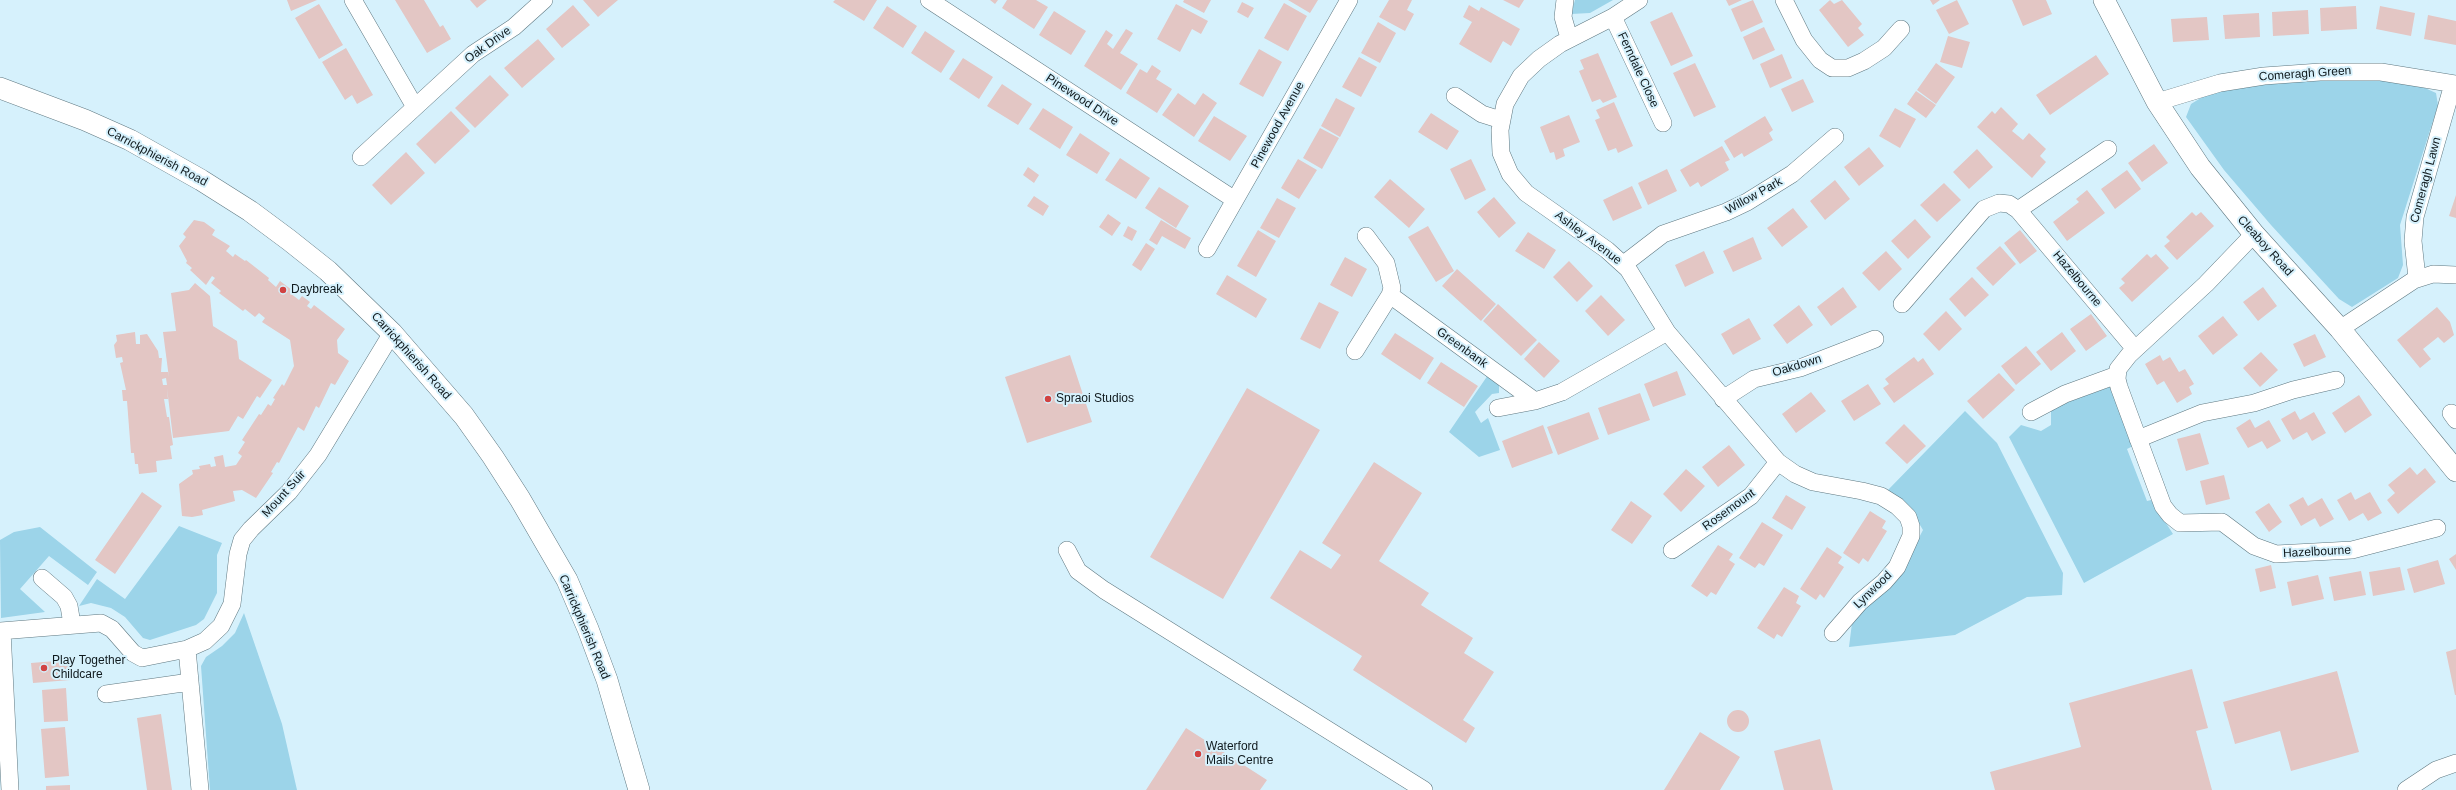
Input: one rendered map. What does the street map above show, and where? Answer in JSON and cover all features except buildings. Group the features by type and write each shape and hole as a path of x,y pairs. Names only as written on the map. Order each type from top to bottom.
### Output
{"street":[{"path":"354,0 415,107"},
{"name":"Oak Drive","path":"360,157 483,46 514,26 544,0"},
{"name":"Pinewood Drive","path":"929,0 1235,200"},
{"name":"Pinewood Avenue","path":"1207,249 1349,0"},
{"path":"1565,0 1563,17 1569,38"},
{"name":"Ashley Avenue","path":"1639,0 1613,17 1569,38 1539,59 1521,76 1509,93 1501,120 1501,153 1510,174 1518,185 1624,264 1637,282 1667,332 1778,462 1795,474 1813,482 1872,493"},
{"path":"1784,0 1804,40 1813,53 1832,68 1848,68 1869,59 1884,48 1901,29"},
{"name":"Cleaboy Road","path":"2104,0 2157,102 2200,167 2254,234 2340,329 2456,471"},
{"name":"Ferndale Close","path":"1613,17 1663,123"},
{"name":"Comeragh Green","path":"2157,102 2220,83 2286,74 2380,72 2454,84"},
{"name":"Comeragh Lawn","path":"2417,278 2413,247 2415,217 2454,84"},
{"name":"Carrickphierish Road","path":"0,88 86,120 130,140 201,180 250,211 289,240 339,282 392,333 464,416 520,499 567,580 588,629 607,680 639,790"},
{"path":"1455,96 1477,111 1501,120"},
{"name":"Willow Park","path":"1624,264 1663,234 1726,212 1747,202 1792,174 1835,137"},
{"path":"2018,210 2108,149"},
{"name":"Hazelbourne","path":"1902,304 1984,208 1999,203 2009,204 2018,210 2135,349"},
{"path":"2031,412 2065,394 2117,375 2121,363 2200,290 2254,234"},
{"path":"1355,351 1390,295 1392,284 1388,267 1377,248 1366,236"},
{"path":"2340,329 2417,278 2433,274 2456,275"},
{"name":"Greenbank","path":"1390,295 1535,402"},
{"path":"1498,408 1535,402 1571,388 1667,332"},
{"name":"Mount Suir","path":"10,790 1,631 72,624 105,624 117,633 133,653 142,658 187,649 205,641 224,621 235,591 238,554 242,540 288,492 318,455 392,333"},
{"name":"Oakdown","path":"1723,399 1754,379 1800,368 1875,339"},
{"name":"Hazelbourne","path":"2117,375 2120,391 2160,498 2170,515 2184,524 2222,522 2254,546 2268,552 2299,554 2352,550 2437,528"},
{"path":"2138,439 2202,413 2254,403 2294,390 2336,380"},
{"name":"Rosemount","path":"1672,550 1752,496 1778,462"},
{"name":"Lynwood","path":"1833,634 1860,602 1891,575 1904,554 1911,536 1910,522 1903,511 1889,500 1872,493"},
{"path":"1067,550 1078,571 1104,590 1424,790"},
{"path":"42,578 64,597 69,606 72,624"},
{"path":"187,649 200,790"},
{"path":"106,694 190,682"},
{"path":"2406,790 2436,770 2456,763"}],"shaded area":[{"path":"1575,0 1613,0 1590,13 1571,14"},
{"path":"2370,79 2416,84 2436,93 2438,105 2400,225 2403,265 2398,278 2352,307 2339,299 2271,225 2224,170 2186,117 2191,104 2209,93 2270,83"},
{"path":"1488,375 1499,384 1499,393 1492,394 1475,412 1481,423 1488,418 1500,450 1479,457 1449,432"},
{"path":"2110,387 2133,446 2127,449 2147,501 2151,500 2173,534 2084,583 2009,437 2021,425 2041,431 2051,425 2051,408"},
{"path":"1965,411 1997,443 2063,573 2062,595 2027,597 1955,635 1849,647 1853,615 1897,580 1923,530 1911,510 1887,491"},
{"path":"179,526 222,543 217,555 217,593 204,619 196,625 150,640 143,638 125,617 111,608 91,603 79,606 97,579 125,599"},
{"path":"40,527 97,572 88,585 49,556 20,589 45,612 1,618 0,540 14,532"},
{"path":"244,613 282,724 297,790 210,790 201,666 206,657 222,646 235,633"}],"place":[{"name":"Daybreak","path":"283,290"},
{"name":"Spraoi Studios","path":"1048,399"},
{"name":"Play Together Childcare","path":"44,668"},
{"name":"Waterford Mails Centre","path":"1198,754"}]}
